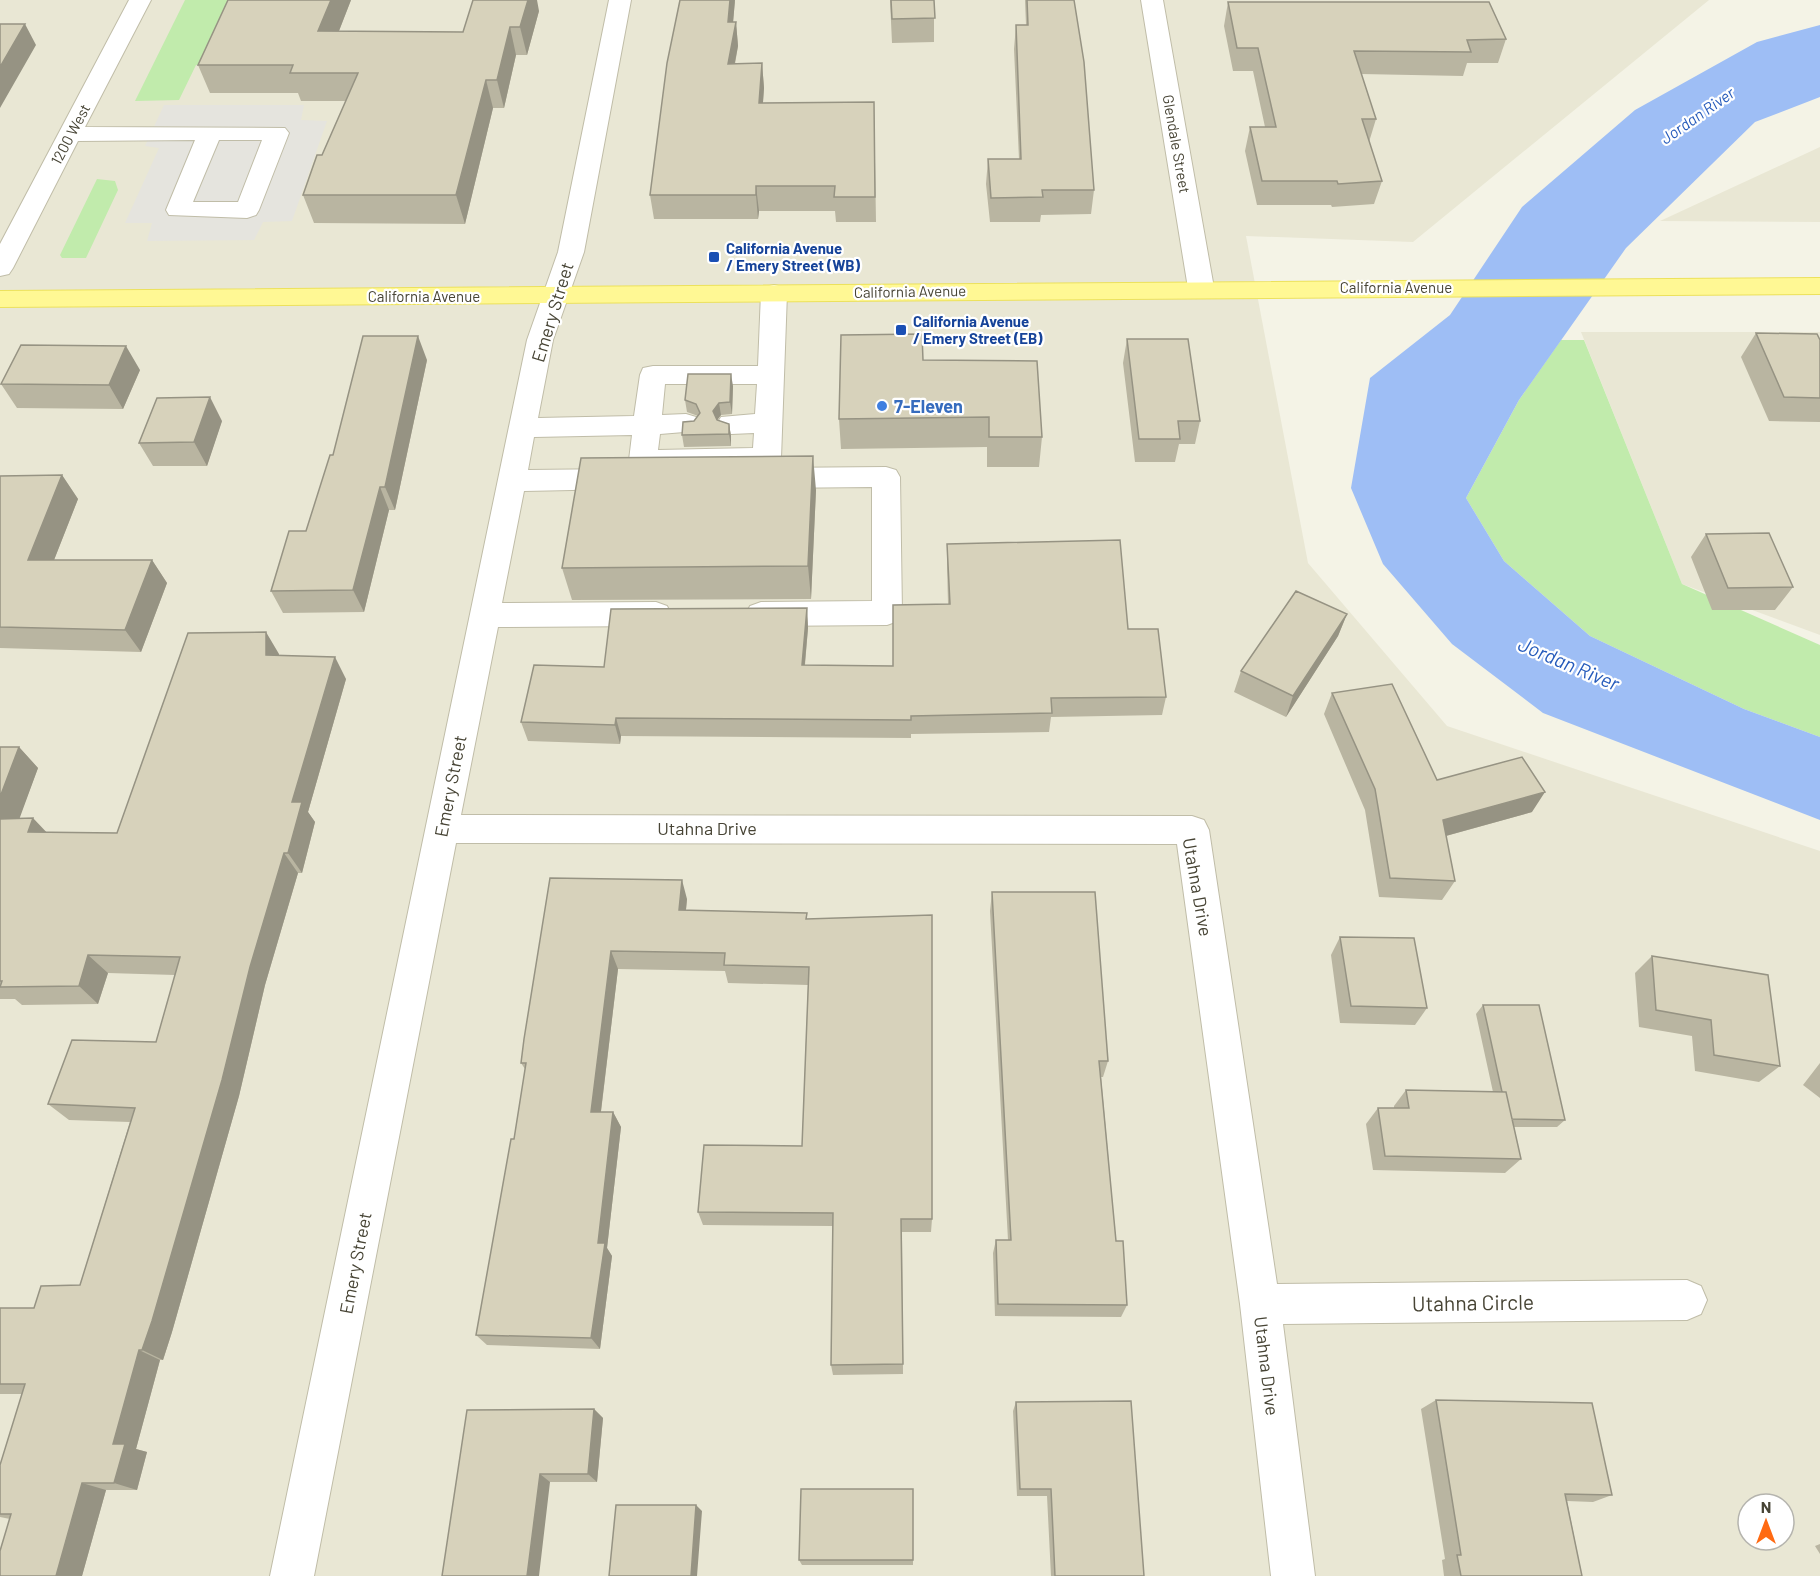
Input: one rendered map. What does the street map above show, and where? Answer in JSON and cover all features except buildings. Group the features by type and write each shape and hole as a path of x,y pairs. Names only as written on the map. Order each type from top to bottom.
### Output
{"main road":[{"name":"California Avenue","path":"0,298 554,296 1201,288 1820,286"}],"street":[{"name":"1200 West","path":"0,268 140,0"},
{"name":"Emery Street","path":"292,1576 540,340 570,252 620,0"},
{"name":"Glendale Street","path":"1152,0 1201,288"},
{"path":"70,134 277,133 247,210 178,210 210,134"},
{"path":"771,375 652,375 643,460 767,458 769,423 771,375 774,293"},
{"path":"731,424 769,423"},
{"path":"522,428 686,424"},
{"path":"511,481 886,477 887,613 736,614"},
{"path":"484,615 678,614"},
{"name":"Utahna Drive","path":"442,829 1191,830 1260,1304 1293,1576"},
{"name":"Utahna Circle","path":"1260,1304 1687,1300"}],"shaded area":[{"path":"0,0 1709,0 1413,242 1246,236 1308,563 1447,726 1820,851 1820,1576 0,1576"},
{"path":"164,105 304,105 301,120 327,121 292,221 263,222 254,240 147,241 152,223 125,223 159,148 145,146"},
{"path":"1820,147 1820,222 1660,221"},
{"path":"1581,332 1820,332 1820,635 1682,584"}],"green space":[{"path":"185,0 230,0 204,65 196,65 179,100 135,101"},
{"path":"97,179 115,181 118,190 86,258 62,258 60,255"},
{"path":"1561,340 1584,340 1682,584 1820,645 1820,737 1744,709 1590,636 1504,561 1466,498 1519,400"}],"water":[{"name":"Jordan River","path":"1820,25 1820,97 1755,122 1626,248 1519,400 1466,498 1504,561 1590,636 1744,709 1820,737 1820,820 1543,713 1452,644 1383,564 1351,488 1370,378 1450,315 1522,207 1635,110 1757,42"}],"place":[{"name":"California Avenue / Emery Street (WB)","path":"714,257"},
{"name":"California Avenue / Emery Street (EB)","path":"901,330"},
{"name":"7-Eleven","path":"882,406"}]}
